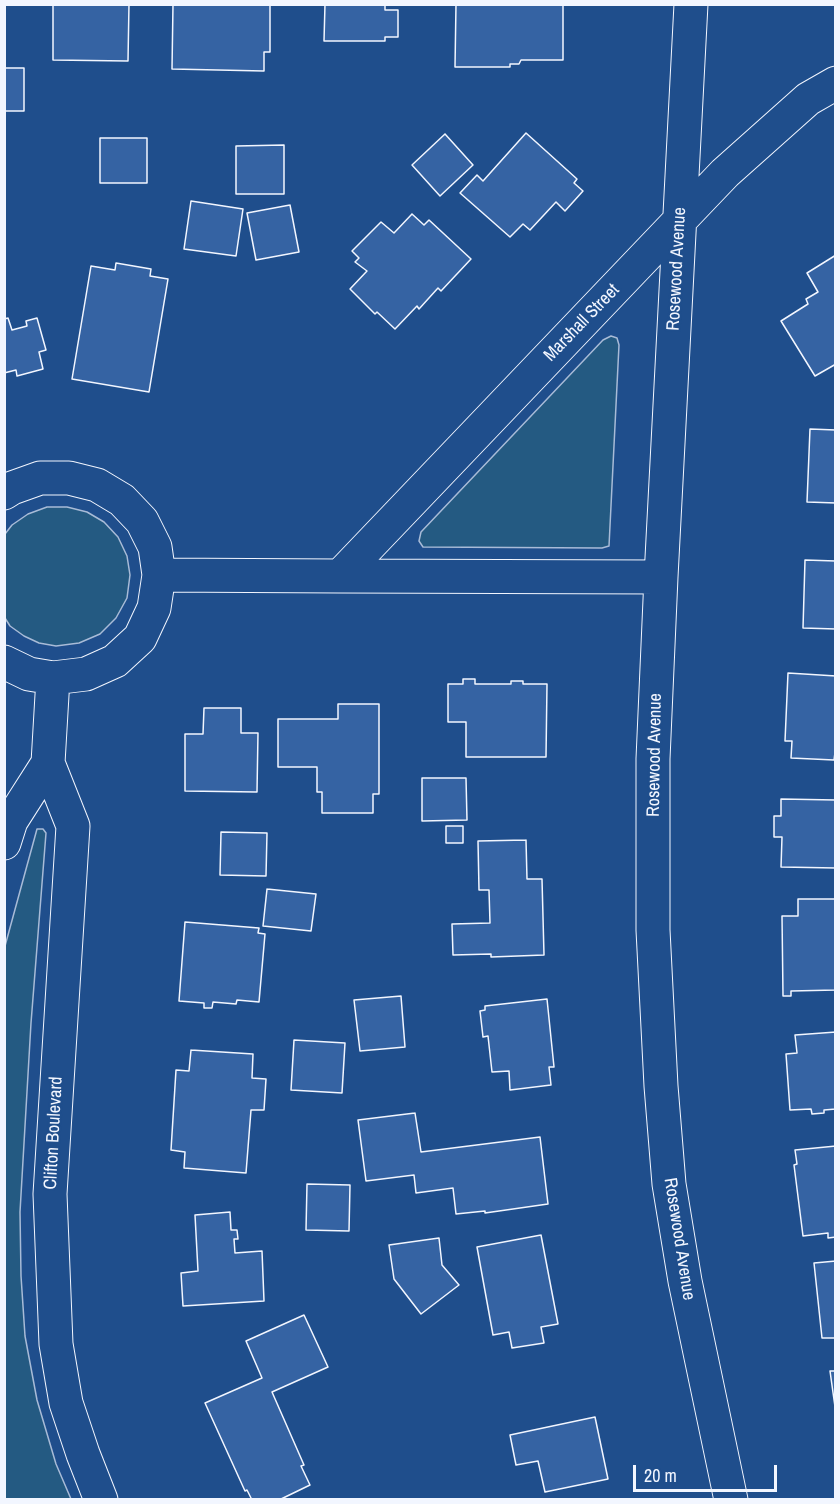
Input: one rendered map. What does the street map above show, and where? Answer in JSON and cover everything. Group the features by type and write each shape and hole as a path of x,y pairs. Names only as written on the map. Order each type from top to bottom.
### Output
{"street":[{"name":"Rosewood Avenue","path":"691,4 661,577 653,794 654,930 661,1086 669,1184 685,1281 731,1500"},
{"name":"Marshall Street","path":"340,576 725,173 808,99 836,83"},
{"path":"4,493 40,478 69,477 97,485 123,500 142,521 155,547 159,575 154,608 140,638 116,661 86,674 53,678 29,674 4,662"},
{"path":"159,575 661,577"},
{"name":"Clifton Boulevard","path":"53,678 48,763 73,826 50,1194 56,1344 66,1403 101,1500"},
{"name":"Clifton Boulevard","path":"4,843 11,821 48,763"}],"shaded area":[{"path":"611,336 617,338 619,345 609,546 602,548 423,547 419,541 421,532 603,340"},
{"path":"47,507 67,507 87,512 104,522 118,537 127,556 130,575 127,598 116,618 100,634 79,643 56,646 39,643 10,626 5,618 5,534 12,525 28,514"},
{"path":"37,829 43,829 46,833 31,1023 20,1212 21,1276 25,1336 37,1400 56,1464 71,1499 5,1499 5,946"}],"building":[{"path":"53,4 129,4 128,61 53,60"},
{"path":"173,4 270,4 270,52 264,52 264,71 172,69"},
{"path":"325,4 385,4 385,10 398,10 398,37 385,37 385,41 324,41"},
{"path":"456,4 563,4 563,60 521,60 519,64 510,64 510,67 455,67"},
{"path":"4,68 24,68 24,111 4,111"},
{"path":"526,133 577,179 574,183 583,191 565,211 556,202 530,230 523,224 510,237 460,193 477,175 483,181"},
{"path":"445,134 473,165 440,196 412,165"},
{"path":"100,138 147,138 147,183 100,183"},
{"path":"284,145 284,194 236,194 236,146"},
{"path":"191,201 243,209 236,256 184,249"},
{"path":"290,205 299,252 256,260 247,213"},
{"path":"412,214 424,225 429,220 471,259 441,291 438,288 419,309 417,306 395,329 377,312 375,314 350,289 367,271 355,262 359,258 352,251 381,222 394,233"},
{"path":"836,255 836,364 815,376 781,321 808,304 806,299 818,292 807,273"},
{"path":"116,263 151,269 150,276 168,279 149,392 72,379 91,266 115,270"},
{"path":"8,318 12,330 27,326 26,321 37,318 46,350 39,352 43,369 17,376 16,370 4,373 4,319"},
{"path":"810,429 836,430 836,503 807,502"},
{"path":"805,560 836,561 836,629 803,628"},
{"path":"788,673 836,676 834,760 791,758 792,741 785,741"},
{"path":"463,679 475,679 475,684 511,684 511,681 523,681 523,684 547,684 546,757 466,757 466,722 448,722 448,684 463,684"},
{"path":"338,704 379,704 379,794 373,794 373,813 322,813 322,792 317,792 317,767 278,767 278,719 338,719"},
{"path":"204,708 241,708 241,733 258,733 257,792 185,791 185,734 203,734"},
{"path":"422,778 466,778 467,820 422,821"},
{"path":"781,799 836,800 836,868 781,867 782,837 774,837 774,816 781,816"},
{"path":"446,826 463,826 463,843 446,843"},
{"path":"221,832 267,833 266,876 220,875"},
{"path":"526,840 527,879 542,879 544,955 491,957 491,954 453,955 452,924 490,923 489,890 479,890 478,841"},
{"path":"267,889 316,894 311,931 263,926"},
{"path":"798,899 836,899 836,990 791,991 791,996 783,996 782,916 798,916"},
{"path":"185,922 259,928 258,933 265,934 259,1002 237,1000 236,1004 213,1002 212,1008 204,1008 204,1003 179,1001"},
{"path":"401,996 405,1047 360,1051 354,1000"},
{"path":"547,999 554,1067 549,1067 551,1085 510,1090 509,1071 492,1072 488,1036 483,1037 480,1011 485,1010 485,1006"},
{"path":"836,1032 836,1109 812,1114 811,1109 790,1110 786,1054 797,1053 795,1035"},
{"path":"294,1040 345,1043 342,1093 291,1090"},
{"path":"191,1050 253,1054 252,1078 266,1079 264,1110 251,1110 246,1173 184,1168 185,1152 171,1150 176,1070 189,1071"},
{"path":"415,1113 421,1152 540,1137 548,1204 485,1213 485,1211 456,1214 453,1188 416,1193 414,1175 366,1181 358,1120"},
{"path":"836,1146 836,1237 828,1238 828,1233 803,1236 794,1165 797,1164 795,1150"},
{"path":"307,1184 350,1185 349,1231 306,1230"},
{"path":"230,1212 231,1230 237,1230 238,1239 234,1239 235,1253 262,1251 264,1301 183,1306 181,1273 198,1271 195,1215"},
{"path":"541,1235 558,1324 541,1327 544,1343 512,1348 509,1332 493,1335 477,1247"},
{"path":"439,1238 442,1265 459,1285 421,1314 394,1279 389,1245"},
{"path":"836,1261 836,1338 822,1338 814,1263"},
{"path":"304,1315 328,1367 272,1392 304,1465 301,1466 310,1485 279,1500 252,1500 247,1490 245,1491 205,1403 262,1378 246,1341"},
{"path":"830,1371 836,1371 836,1414"},
{"path":"595,1417 608,1479 545,1492 538,1461 516,1465 510,1435"}]}
